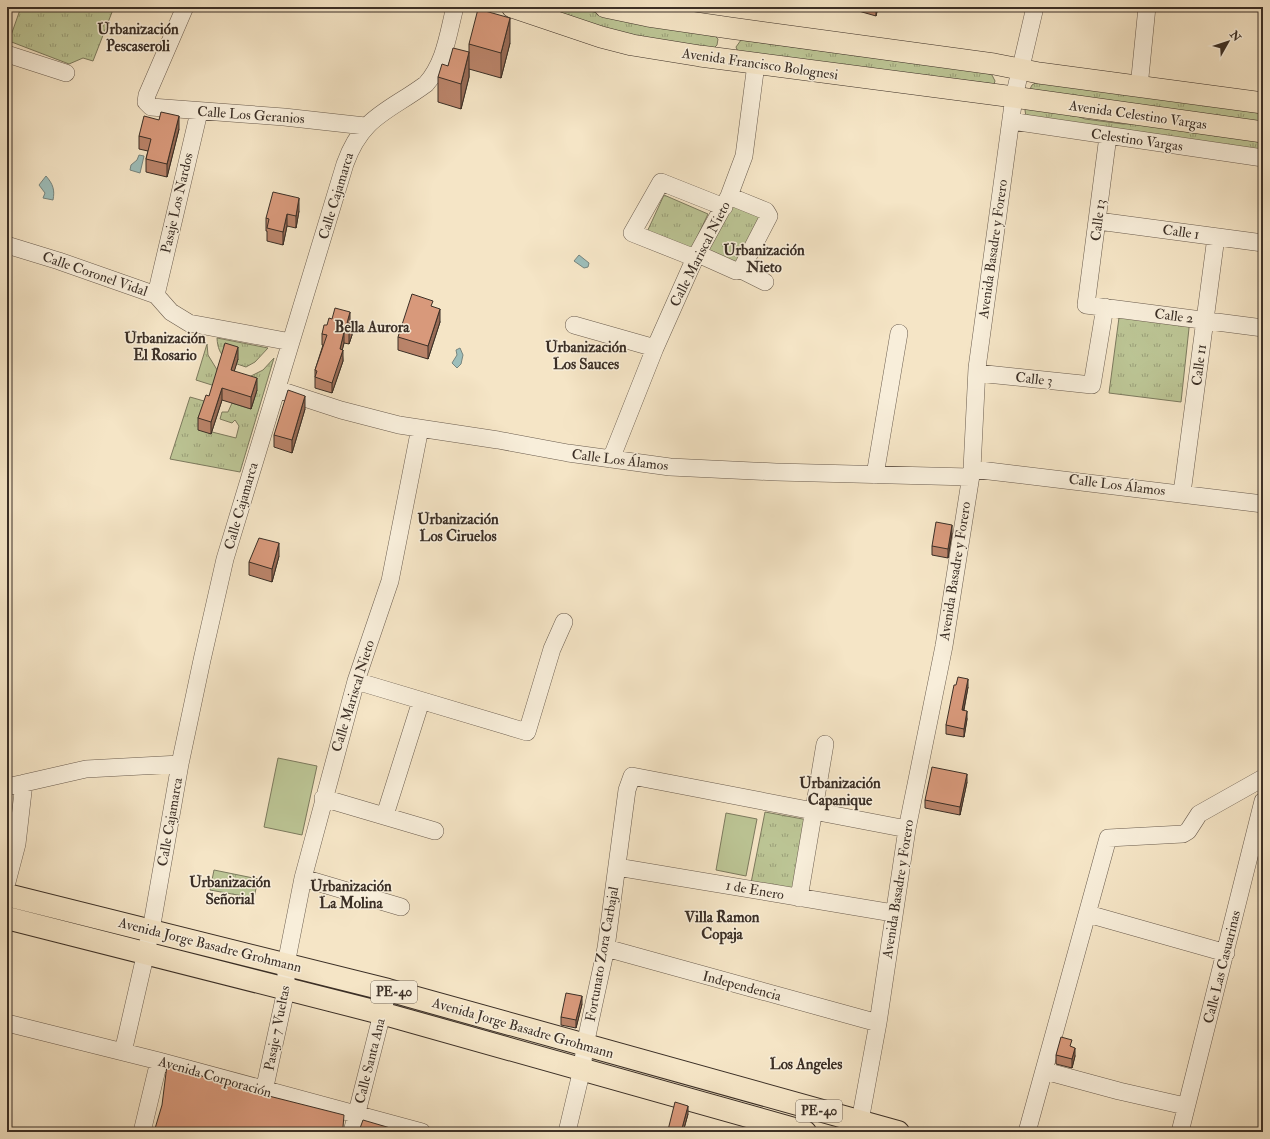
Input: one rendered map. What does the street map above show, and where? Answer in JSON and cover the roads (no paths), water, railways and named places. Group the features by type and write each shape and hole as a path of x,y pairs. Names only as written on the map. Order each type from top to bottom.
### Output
{"highway":[{"name":"Avenida Jorge Basadre Grohmann","path":"7,895 388,990 779,1100 859,1127 898,1132"},
{"name":"Avenida Jorge Basadre Grohmann","path":"7,918 146,952 286,990 381,1013 582,1069 773,1128 805,1132"}],"main road":[{"name":"Avenida Francisco Bolognesi","path":"512,7 573,29 632,45 725,60 1014,96"},
{"path":"605,7 648,16 994,64 1020,70"},
{"path":"725,60 730,28"},
{"name":"Avenida Celestino Vargas","path":"1020,70 1263,103"},
{"name":"Avenida Celestino Vargas","path":"1014,96 1263,132"}],"street":[{"name":"Calle Los Geranios","path":"185,7 147,96 146,102 151,107 199,112 284,117 365,126"},
{"name":"Calle Cajamarca","path":"123,1052 151,930 180,764 225,559 345,164 356,138 365,126 426,84 434,76 443,56 455,7"},
{"name":"Avenida Basadre y Forero","path":"859,1127 878,1023 893,913 907,829 944,646 971,473 977,373 1014,96 1035,7"},
{"path":"1139,87 1147,7"},
{"path":"7,54 66,73"},
{"name":"Calle Mariscal Nieto","path":"611,459 655,348 696,256 726,202 744,156 756,64"},
{"name":"Pasaje Los Nardos","path":"156,295 199,112"},
{"name":"Celestino Vargas","path":"1011,121 1263,158"},
{"name":"Calle 13","path":"1086,305 1108,136"},
{"path":"741,270 769,216 766,211 726,202 661,182 632,233 736,271 741,270 765,282"},
{"name":"Calle 1","path":"1098,221 1263,243"},
{"name":"Calle 11","path":"1182,493 1216,237"},
{"name":"Calle Coronel Vidal","path":"7,245 156,295 171,312 189,323 206,328 291,342"},
{"name":"Calle 2","path":"1086,305 1263,328"},
{"name":"Calle 3","path":"977,373 1092,385 1105,307"},
{"path":"574,325 655,348"},
{"path":"874,475 899,333"},
{"name":"Calle Los Álamos","path":"277,389 370,418 399,425 670,467 874,475 971,473 1182,493 1263,504"},
{"name":"Calle Mariscal Nieto","path":"286,964 303,878 324,798 356,681 390,581 420,428"},
{"path":"356,681 421,702 527,732 552,649 564,622"},
{"path":"385,815 421,702"},
{"path":"799,898 815,812 825,744"},
{"path":"7,787 86,769 180,764"},
{"name":"Fortunato Zora Carbajal","path":"567,1132 582,1069 585,1045 606,948 627,790 632,776 815,812"},
{"path":"1027,1132 1108,838 1183,834 1188,831 1199,814 1263,778"},
{"path":"7,882 17,844 24,783"},
{"path":"324,798 435,831"},
{"name":"Calle Las Casuarinas","path":"1180,1132 1263,801"},
{"path":"815,812 907,829"},
{"name":"1 de Enero","path":"616,867 893,913"},
{"path":"303,878 401,907"},
{"path":"1088,914 1226,952"},
{"name":"Independencia","path":"606,948 878,1023"},
{"name":"Pasaje 7 Vueltas","path":"264,1090 286,990 286,964"},
{"name":"Calle Santa Ana","path":"352,1132 388,990"},
{"name":"Avenida Corporación","path":"7,1022 159,1061 422,1132"},
{"path":"142,1132 159,1061"},
{"path":"1044,1071 1119,1091 1186,1106"},
{"path":"773,1128 779,1100"}],"water":[{"path":"139,155 144,156 140,173 130,170 131,165 137,160"},
{"path":"46,176 53,187 53,200 43,198 45,193 39,185"},
{"path":"579,255 589,263 588,267 584,268 574,261"},
{"path":"460,348 463,355 461,364 457,368 452,363 457,355 456,350"}],"district":[{"name":"Urbanización Pescaseroli","path":"138,38"},
{"name":"Urbanización Nieto","path":"764,258"},
{"name":"Bella Aurora","path":"372,327"},
{"name":"Urbanización El Rosario","path":"165,346"},
{"name":"Urbanización Los Sauces","path":"586,356"},
{"name":"Urbanización Los Ciruelos","path":"458,528"},
{"name":"Urbanización Capanique","path":"840,792"},
{"name":"Urbanización Señorial","path":"230,890"},
{"name":"Urbanización La Molina","path":"351,894"},
{"name":"Villa Ramon Copaja","path":"722,926"},
{"name":"Los Angeles","path":"806,1064"}]}
